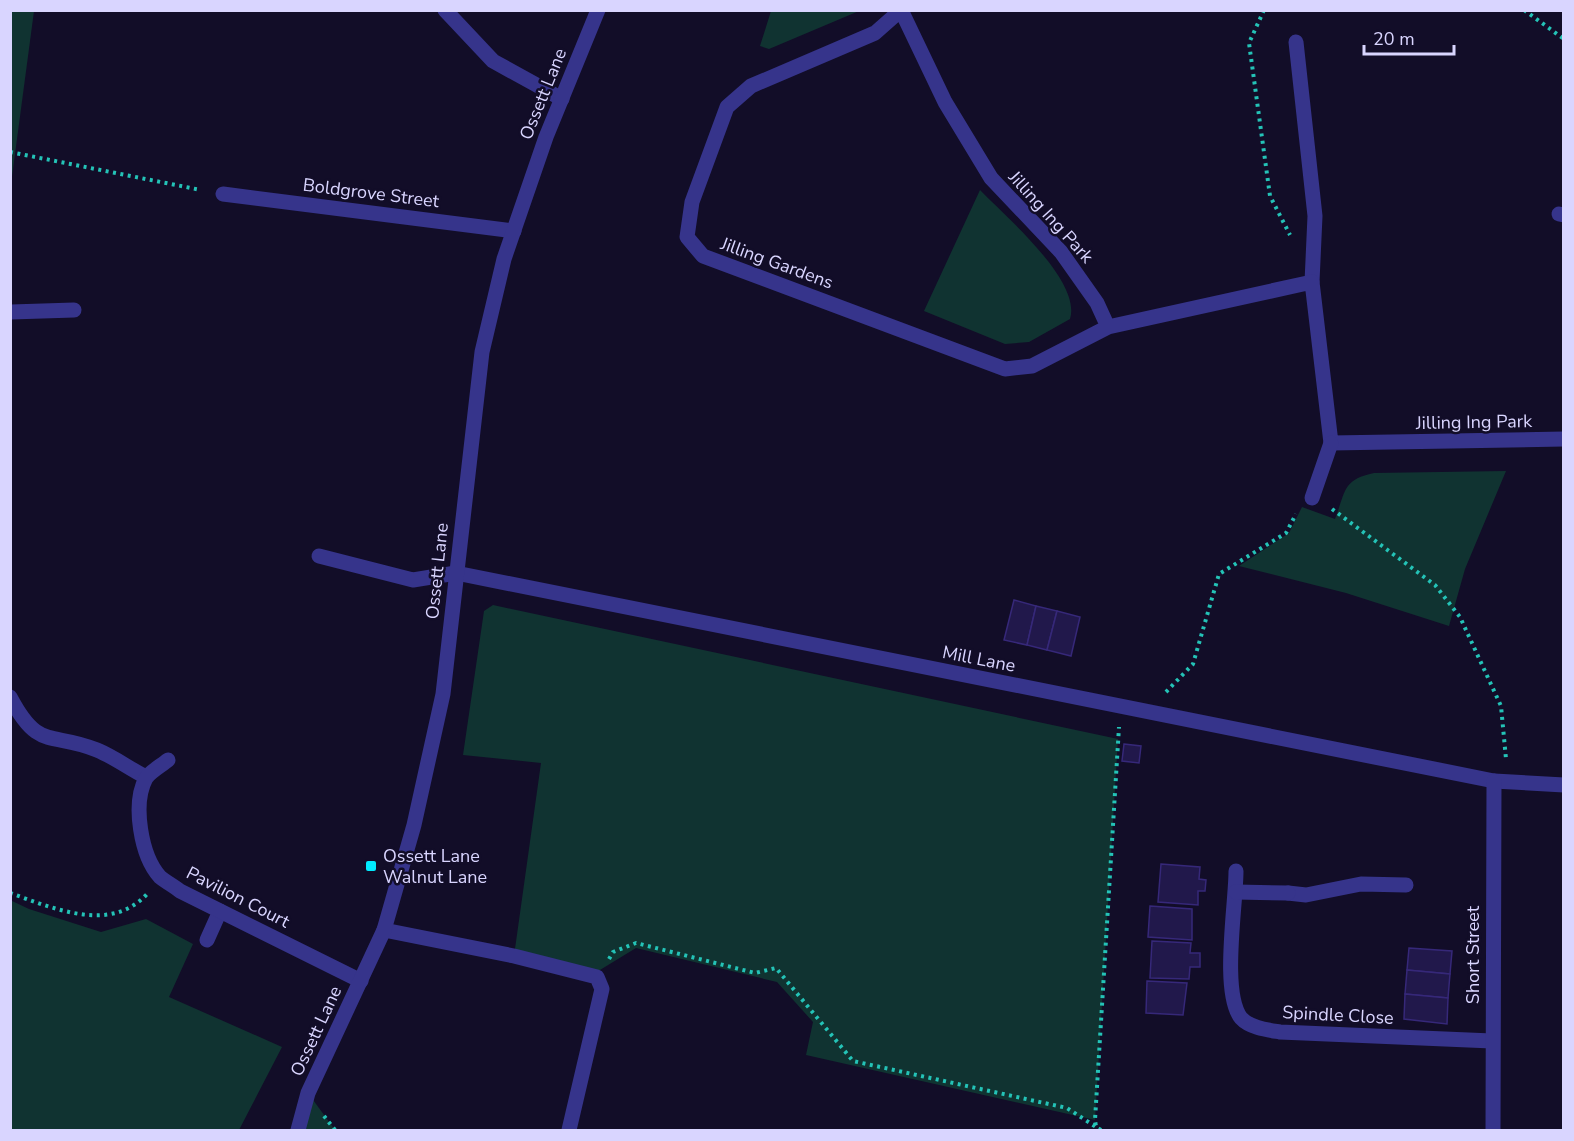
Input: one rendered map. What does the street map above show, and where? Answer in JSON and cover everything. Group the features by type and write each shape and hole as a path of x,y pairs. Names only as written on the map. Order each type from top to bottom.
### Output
{"street":[{"path":"445,10 493,61 562,99"},
{"name":"Ossett Lane","path":"298,1131 308,1093 384,930 439,723 482,352 504,259 597,10"},
{"name":"Jilling Gardens","path":"901,10 875,33 751,86 727,107 692,202 687,237 703,256 1005,369 1032,366 1108,327"},
{"name":"Jilling Ing Park","path":"901,10 945,102 991,178 1061,252 1097,303 1108,327"},
{"path":"1296,42 1315,216 1312,282 1331,443 1312,498"},
{"name":"Boldgrove Street","path":"223,194 514,231"},
{"path":"1108,327 1312,282"},
{"path":"10,303 11,313 74,310"},
{"name":"Jilling Ing Park","path":"1331,443 1563,440"},
{"path":"318,556 413,580 456,573"},
{"name":"Mill Lane","path":"456,573 1494,781 1563,785"},
{"path":"10,697 19,713 36,733 54,741 97,750 146,777 168,760"},
{"name":"Pavilion Court","path":"146,777 141,799 140,827 145,852 160,877 180,891 361,981"},
{"name":"Short Street","path":"1493,1131 1494,781"},
{"name":"Spindle Close","path":"1236,871 1230,977 1234,1002 1242,1019 1260,1029 1280,1032 1492,1041"},
{"path":"1236,892 1288,892 1306,895 1361,884 1406,885"},
{"path":"207,940 220,911"},
{"path":"384,930 514,956 597,977 602,989 569,1131"}],"path":[{"path":"1264,10 1249,43 1270,196 1291,239"},
{"path":"1524,10 1563,39"},
{"path":"10,153 223,194"},
{"path":"1147,712 1193,664 1219,574 1286,533 1302,501 1312,498 1342,514 1435,585 1460,617 1501,706 1506,764 1494,781"},
{"path":"1096,1127 1120,707"},
{"path":"10,893 62,912 89,915 112,914 137,904 160,877"},
{"path":"597,977 613,952 636,943 755,973 776,968 853,1061 1067,1108 1101,1131"}],"green space":[{"path":"771,10 859,11 769,49 760,46"},
{"path":"10,11 34,11 11,184"},
{"path":"980,190 1039,250 1065,286 1071,304 1070,319 1029,342 1005,344 924,311"},
{"path":"1506,471 1465,569 1449,626 1346,593 1239,566 1289,533 1302,507 1335,519 1350,483 1364,476 1374,473"},
{"path":"493,605 1118,739 1095,1120 806,1055 813,1022 777,982 636,948 595,973 514,956 541,763 463,755 484,611"},
{"path":"10,900 29,909 101,932 146,919 193,944 169,997 282,1047 239,1130 11,1130"},
{"path":"308,1093 335,1130 298,1130"}],"building":[{"path":"1014,600 1036,606 1027,645 1004,640"},
{"path":"1036,606 1057,611 1047,650 1027,645"},
{"path":"1057,611 1080,617 1071,656 1047,650"},
{"path":"1124,744 1141,746 1139,763 1122,761"},
{"path":"1161,864 1200,867 1199,879 1206,880 1205,891 1198,891 1198,905 1158,902"},
{"path":"1150,906 1192,909 1192,940 1148,937"},
{"path":"1152,941 1191,943 1190,953 1200,953 1200,967 1190,967 1189,979 1150,978"},
{"path":"1409,948 1452,951 1450,974 1407,970"},
{"path":"1407,970 1450,974 1448,998 1405,994"},
{"path":"1147,981 1187,983 1183,1015 1146,1013"},
{"path":"1405,994 1448,998 1447,1024 1404,1019"}],"place":[{"name":"Ossett Lane Walnut Lane","path":"371,866"}]}
